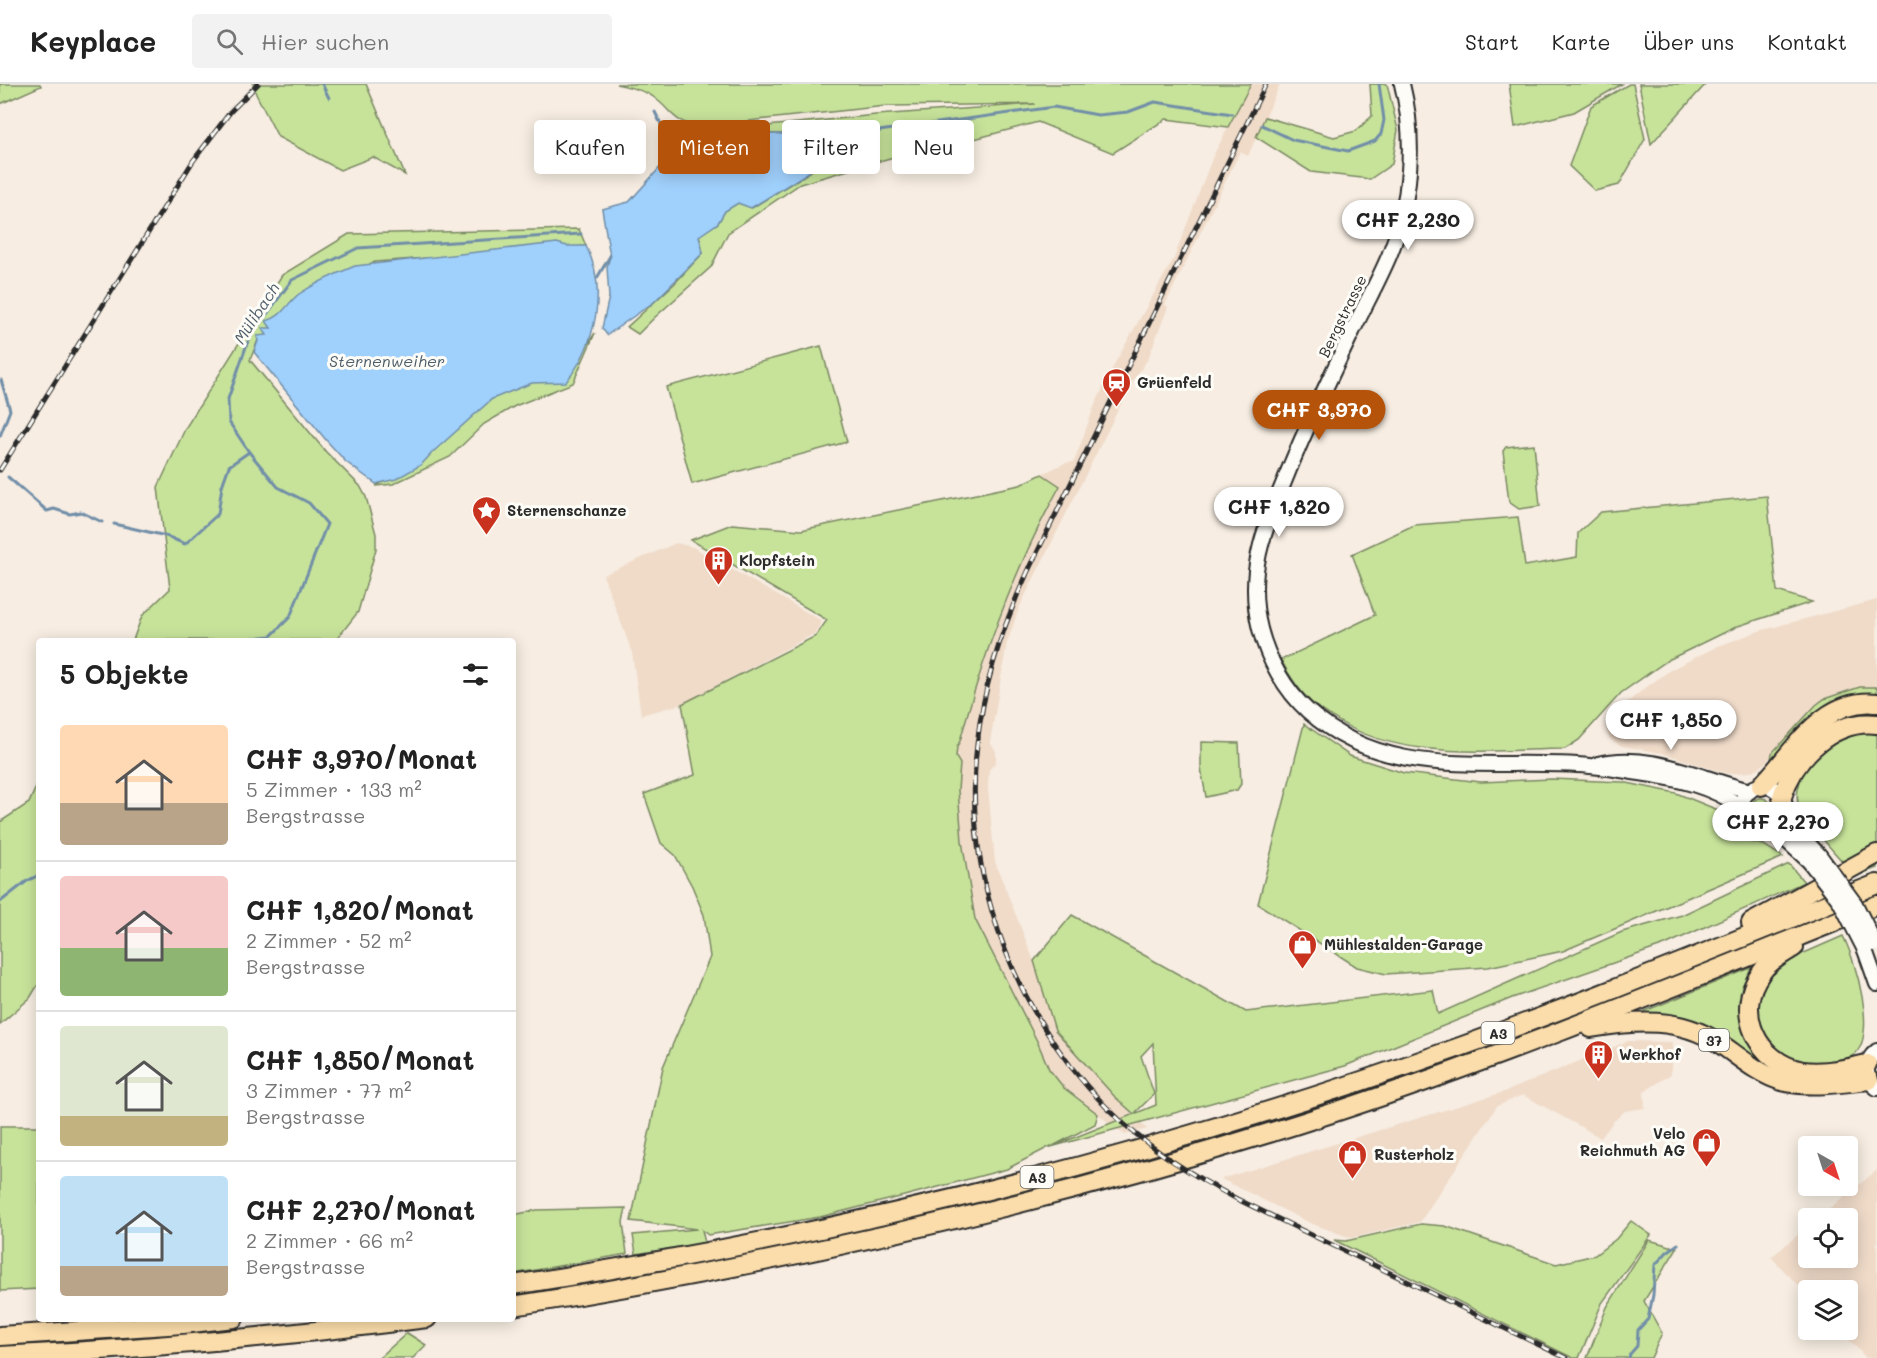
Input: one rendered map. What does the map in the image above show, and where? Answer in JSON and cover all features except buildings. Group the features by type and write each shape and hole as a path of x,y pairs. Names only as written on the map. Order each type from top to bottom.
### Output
{"highway":[{"path":"1755,788 1827,715 1852,705 1877,703"},
{"path":"1782,797 1794,772 1822,740 1849,725 1877,724"},
{"path":"1670,966 1877,854"},
{"name":"A3","path":"516,1284 663,1260 913,1209 1076,1167 1250,1117 1394,1070 1536,1019 1877,884"},
{"name":"A3","path":"516,1305 753,1265 1000,1209 1173,1162 1335,1112 1551,1036 1877,906"},
{"path":"1831,924 1778,957 1764,969 1751,993 1750,1024 1762,1048 1772,1058 1790,1067 1819,1072 1872,1071"},
{"name":"37","path":"1551,1036 1628,1022 1667,1023 1705,1035 1758,1071 1782,1081 1811,1084 1872,1071"},
{"path":"0,1336 200,1322"},
{"path":"0,1356 214,1342 392,1322"}],"main road":[{"name":"Bergstrasse","path":"1402,84 1407,108 1410,147 1409,172 1400,224 1381,273 1295,456 1258,548 1254,595 1263,639 1272,663 1294,698 1336,732 1360,745 1389,755 1428,762 1590,766 1662,776 1728,797 1741,807 1748,824 1759,829 1771,829 1814,858"},
{"name":"Bergstrasse","path":"1590,766 1615,760 1642,762 1755,788 1776,790 1782,797"},
{"path":"1741,807 1743,800 1755,788"},
{"path":"1771,829 1783,817 1785,807 1782,797"},
{"name":"Bergstrasse","path":"1783,817 1814,858 1855,904 1872,948 1877,984"}],"shaded area":[{"path":"1251,84 1280,84 1248,156 1240,152 1165,305 1168,307 1148,359 1132,382 1019,608 1007,643 990,742 996,751 996,762 989,770 988,788 995,862 1034,961 1055,1030 1147,1129 1125,1135 1064,1088 1049,1069 975,919 962,841 958,790 960,764 956,757 957,747 975,685 1016,572 1060,486 1042,474 1065,463 1074,462 1094,407 1116,361 1174,258 1213,156"},
{"path":"676,543 693,547 822,621 816,633 682,704 641,715 632,652 603,575"},
{"path":"1877,600 1877,687 1860,687 1824,699 1759,768 1750,772 1728,774 1662,753 1622,746 1610,739 1607,731 1617,711 1672,669 1716,647 1759,631"},
{"path":"1628,1041 1673,1042 1671,1074 1644,1092 1645,1108 1625,1111 1601,1138 1523,1095 1497,1106 1420,1222 1351,1238 1310,1223 1221,1179 1507,1091"},
{"path":"1877,1170 1877,1358 1866,1358 1849,1340 1858,1340 1858,1280 1798,1280 1798,1285 1771,1257 1798,1235 1798,1268 1858,1268 1858,1208 1831,1208 1846,1196 1858,1196 1858,1186"}],"green space":[{"path":"0,84 40,84 41,86 0,104"},
{"path":"253,84 366,84 405,175 373,157 340,170 278,137"},
{"path":"616,84 1251,84 1228,127 1166,119 1113,153 1038,122 974,139 974,120 892,120 892,158 880,161 880,120 827,120 1035,104 886,106 758,120 679,120 648,94 635,88"},
{"path":"1370,84 1387,84 1398,130 1392,164 1370,179 1311,172 1256,137 1265,117 1334,137 1356,131 1372,116"},
{"path":"1509,84 1622,84 1574,112 1515,127"},
{"path":"1629,84 1633,84 1645,139 1619,185 1595,191 1569,166 1591,106"},
{"path":"1639,84 1706,84 1651,144"},
{"path":"782,125 782,134 770,134 770,126"},
{"path":"807,174 835,174 800,184 728,233 711,267 638,334 627,327 674,284 703,253 699,235 718,223 725,211 738,203 752,208"},
{"path":"579,229 586,246 375,262 297,296 276,319 267,321 271,328 267,336 257,336 258,340 250,360 326,452 360,486 366,497 376,534 376,549 358,612 338,638 134,638 142,616 170,589 158,487 186,427 282,275 349,234"},
{"path":"595,333 573,383 515,406 484,424 450,457 393,484 376,486 412,464 484,403 520,384 568,375"},
{"path":"821,346 847,442 692,484 666,387"},
{"path":"1534,444 1540,506 1519,509 1509,502 1503,451 1506,447"},
{"path":"1042,474 1060,486 1029,548 1002,610 979,675 956,757 960,764 958,790 962,841 975,919 1049,1069 1064,1088 1098,1114 1095,1124 1053,1146 1134,1114 1115,1097 1055,1030 1034,961 1072,915 1246,1012 1433,990 1438,1014 1622,932 1682,915 1789,864 1804,882 1665,945 1512,998 1345,1066 1051,1147 1051,1146 1007,1169 820,1217 708,1235 702,1230 705,1243 636,1254 633,1235 697,1229 631,1221 663,1067 710,957 704,915 692,886 675,855 661,843 644,794 695,775 682,704 816,636 827,620 691,540 732,524 801,530 1020,485","holes":["1153,1043 1156,1105 1134,1114 1154,1094 1141,1056"]},
{"path":"1767,496 1777,591 1812,602 1738,626 1668,660 1621,693 1579,740 1565,749 1445,750 1386,741 1358,731 1315,705 1298,687 1281,660 1375,615 1352,554 1414,525 1518,517 1525,566 1577,557 1578,533 1601,512"},
{"path":"1860,687 1877,687 1877,697 1831,706 1810,718 1770,764 1772,753 1816,705 1824,699"},
{"path":"1304,724 1350,756 1404,773 1481,782 1552,779 1622,782 1676,793 1718,810 1728,818 1733,830 1744,840 1764,845 1783,857 1563,951 1488,967 1386,974 1357,967 1258,904"},
{"path":"1868,732 1877,735 1877,868 1855,876 1800,813 1797,792 1804,772 1816,756 1831,743 1848,735"},
{"path":"1201,742 1239,743 1241,784 1237,790 1206,797 1201,768"},
{"path":"36,787 36,988 30,998 0,1024 0,822 29,803"},
{"path":"1761,798 1769,801 1772,809 1769,817 1761,820 1753,817 1750,809 1753,801"},
{"path":"1843,936 1859,981 1864,1016 1861,1045 1850,1057 1817,1064 1793,1078 1644,1014 1645,1011 1758,965 1786,961"},
{"path":"0,1126 36,1126 36,1289 0,1291"},
{"path":"626,1208 623,1222 627,1254 516,1273 516,1214 537,1210"},
{"path":"1631,1221 1651,1235 1602,1303 1579,1358 1573,1358 1334,1240 1346,1241 1421,1224 1445,1226 1556,1264 1595,1255 1616,1239"},
{"path":"1649,1240 1677,1248 1644,1301 1662,1333 1651,1358 1587,1358 1607,1307"},
{"path":"407,1333 426,1345 413,1358 379,1358"}],"water":[{"path":"770,134 782,134 782,174 806,174 751,208 738,203 725,211 718,223 699,236 703,253 654,302 607,335 602,328 609,297 607,267 610,256 602,209 629,202 658,170 658,174 770,174"},
{"name":"Sternenweiher","path":"557,243 567,246 586,246 593,263 596,280 596,316 591,334 585,351 566,382 532,383 492,399 421,465 396,479 376,484 346,462 254,352 258,341 257,336 267,335 262,328 271,328 266,321 284,310 299,294 326,278 355,266"}],"waterway":[{"path":"322,84 329,98"},
{"name":"Mülibach","path":"1262,125 1293,140 1348,151 1375,141 1381,134 1384,120 1379,84"},
{"name":"Mülibach","path":"880,131 1054,107 1098,115 1128,112 1155,102 1232,114"},
{"path":"655,112 659,120"},
{"name":"Mülibach","path":"254,638 271,636 290,617 327,524 309,503 278,487 249,452 229,422 228,399 247,344 292,280 358,248 581,234"},
{"name":"Mülibach","path":"597,278 610,256"},
{"path":"0,436 10,410 1,380"},
{"path":"114,524 166,536 185,544 218,514 222,486 229,466 249,452"},
{"path":"8,477 47,511 54,509 70,514 81,512 102,522"},
{"name":"Mülibach","path":"0,902 36,876"},
{"path":"1629,1358 1637,1346 1638,1330 1648,1319 1653,1295 1655,1265 1678,1244"}],"railway":[{"path":"0,470 193,161 231,111 258,84"},
{"path":"1266,84 1030,567 1003,632 984,698 977,744 974,797 979,849 989,901 1006,952 1028,1000 1055,1045 1087,1087 1137,1135 1207,1183 1237,1199 1566,1358"}],"place":[{"name":"Grüenfeld","path":"1116,408"},
{"name":"Sternenschanze","path":"486,536"},
{"name":"Klopfstein","path":"718,586"},
{"name":"Mühlestalden-Garage","path":"1303,970"},
{"name":"Werkhof","path":"1598,1080"},
{"name":"Velo Reichmuth AG","path":"1706,1168"},
{"name":"Rusterholz","path":"1353,1180"}]}
